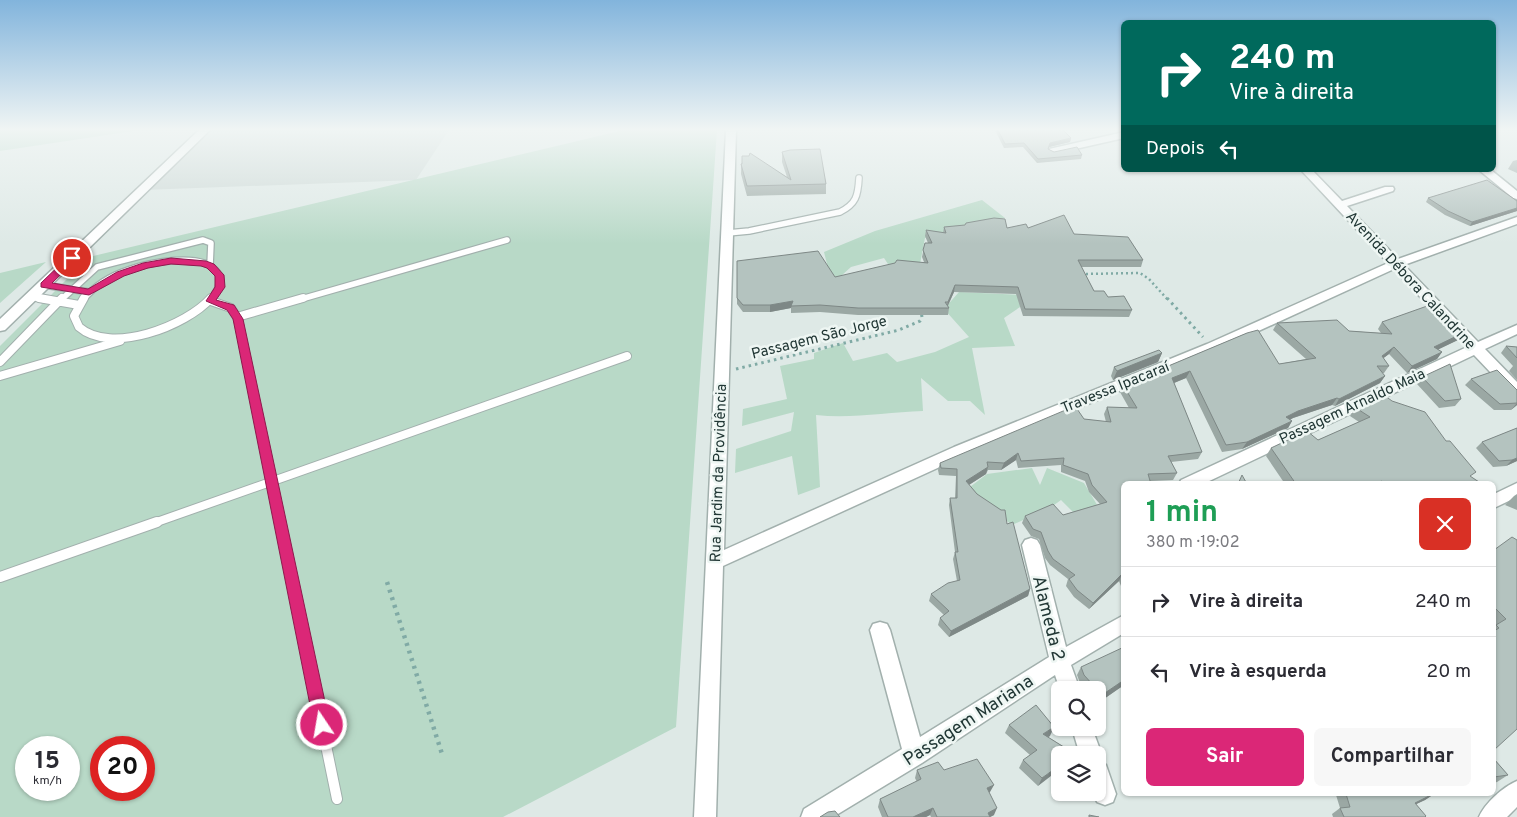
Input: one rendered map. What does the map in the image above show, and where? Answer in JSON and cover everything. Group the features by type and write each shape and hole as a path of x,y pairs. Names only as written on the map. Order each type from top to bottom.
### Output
{"street":[{"path":"0,327 165,168"},
{"name":"Rua Jardim da Providência","path":"705,817 730,168"},
{"name":"Avenida Débora Calandrine","path":"1308,172 1475,349 1517,390"},
{"path":"1487,172 1517,196"},
{"path":"1340,205 1389,189"},
{"name":"Travessa Ipacaraí","path":"715,562 960,451 1212,347 1395,264 1517,220"},
{"name":"Passagem Arnaldo Maia","path":"1193,481 1517,329"},
{"path":"1496,501 1517,489"},
{"name":"Alameda 2","path":"1031,545 1060,661 1067,681"},
{"name":"Passagem Mariana","path":"812,817 1121,625"},
{"path":"880,630 914,755"},
{"path":"1491,817 1517,792"}],"lane":[{"path":"728,233 749,231 840,212 851,207 858,200 859,178"},
{"path":"0,362 70,289 97,267 203,240 211,243 210,266"},
{"path":"237,316 508,240"},
{"path":"0,376 139,335 180,322 210,301 216,294 221,281 220,275 210,266 193,261 159,262 121,274 89,292 75,314 75,320 83,331 100,337 139,335"},
{"path":"44,285 89,292"},
{"path":"31,297 79,305"},
{"path":"210,301 231,308 237,316 338,799"},
{"path":"0,577 627,356"}],"path":[{"path":"1075,274 1140,273 1148,279 1212,347"},
{"name":"Passagem São Jorge","path":"721,372 899,330 920,321 922,317 920,305"},
{"path":"387,582 443,757"}],"shaded area":[{"path":"169,168 424,168 416,180 143,190"}],"green space":[{"path":"463,168 714,168 676,727 503,817 0,817 0,346 89,257"},
{"path":"982,200 1005,218 925,238 920,264 890,267 884,258 851,267 832,284 824,252 875,231"},
{"path":"46,262 0,303 0,273"},
{"path":"959,292 1024,295 1034,305 1020,307 1004,318 1015,346 972,348 985,415 970,401 948,401 921,378 923,411 856,416 816,415 820,487 798,495 792,456 735,473 736,449 791,431 794,412 742,426 743,409 787,399 780,366 814,359 814,353 843,343 853,361 887,353 897,362 935,352 969,337 944,309"},
{"path":"1032,468 1040,485 1047,468 1084,483 1102,513 1075,514 1061,500 1050,508 1012,525 966,490 987,474"}],"building":[{"path":"742,168 773,168 791,180 787,168 823,168 826,184 747,186"},
{"path":"1487,180 1517,201 1517,208 1472,222 1448,211 1428,198"},
{"path":"1064,215 1074,234 1128,237 1143,260 1078,260 1094,291 1104,291 1108,297 1124,296 1132,310 1025,309 1018,287 955,285 948,302 945,302 949,308 791,306 793,301 770,305 743,305 737,298 737,261 818,251 835,277 895,263 897,260 928,263 923,250 925,243 932,243 926,230 946,233 944,227 965,225 966,223 994,218 1005,219 1007,228 1026,224 1028,228"},
{"path":"1430,305 1445,314 1463,333 1434,347 1442,352 1412,366 1394,347 1382,356 1389,366 1377,366 1385,376 1339,399 1337,398 1298,411 1286,417 1292,421 1247,442 1226,445 1190,371 1172,378 1202,452 1168,456 1177,473 1148,474 1150,481 1121,481 1121,575 1093,603 1077,590 1069,579 1075,575 1053,559 1041,532 1033,529 1025,516 1053,504 1063,515 1107,502 1092,485 1088,474 1063,465 1064,458 1021,461 1018,453 1004,463 987,462 988,467 966,481 977,494 1001,510 1005,510 1007,524 1013,522 1030,589 951,631 940,618 949,611 931,594 948,583 960,580 955,552 958,552 950,498 957,498 957,469 941,468 940,463 1075,406 1084,419 1111,422 1107,407 1137,408 1123,385 1247,333 1258,330 1279,364 1316,358 1277,323 1337,320 1349,331 1392,334 1382,322"},
{"path":"1506,346 1517,347 1517,358"},
{"path":"1159,350 1162,353 1117,371 1114,367"},
{"path":"1450,364 1461,399 1445,401 1422,377"},
{"path":"1497,370 1517,390 1517,403 1500,404 1471,379"},
{"path":"1384,395 1392,401 1425,412 1446,441 1450,441 1476,472 1470,476 1478,481 1294,481 1271,448 1307,431 1318,440 1370,417 1356,408"},
{"path":"1517,428 1517,458 1512,460 1499,461 1482,442"},
{"path":"1242,475 1245,481 1239,481"},
{"path":"1512,537 1517,540 1517,729 1496,748 1496,630 1499,628 1496,625 1506,619 1496,609 1496,549"},
{"path":"1121,648 1121,682 1106,692 1106,681 1089,681 1084,675 1081,667"},
{"path":"1036,705 1051,723 1051,729 1043,734 1062,746 1051,746 1051,772 1042,778 1023,760 1037,750 1009,725"},
{"path":"977,759 994,785 987,788 997,808 988,813 990,817 937,817 933,808 913,817 888,817 880,799 921,779 917,770 938,762 944,770"},
{"path":"1496,761 1508,775 1496,777"},
{"path":"1347,796 1429,796 1415,803 1425,817 1344,817 1340,808 1350,807"},
{"path":"835,811 840,817 820,817 828,812"}],"route":[{"path":"72,258 44,285 89,292 109,279 133,269 159,262 183,260 203,263 216,270 220,275 220,287 210,301 231,308 236,313 238,319 322,725"}]}
